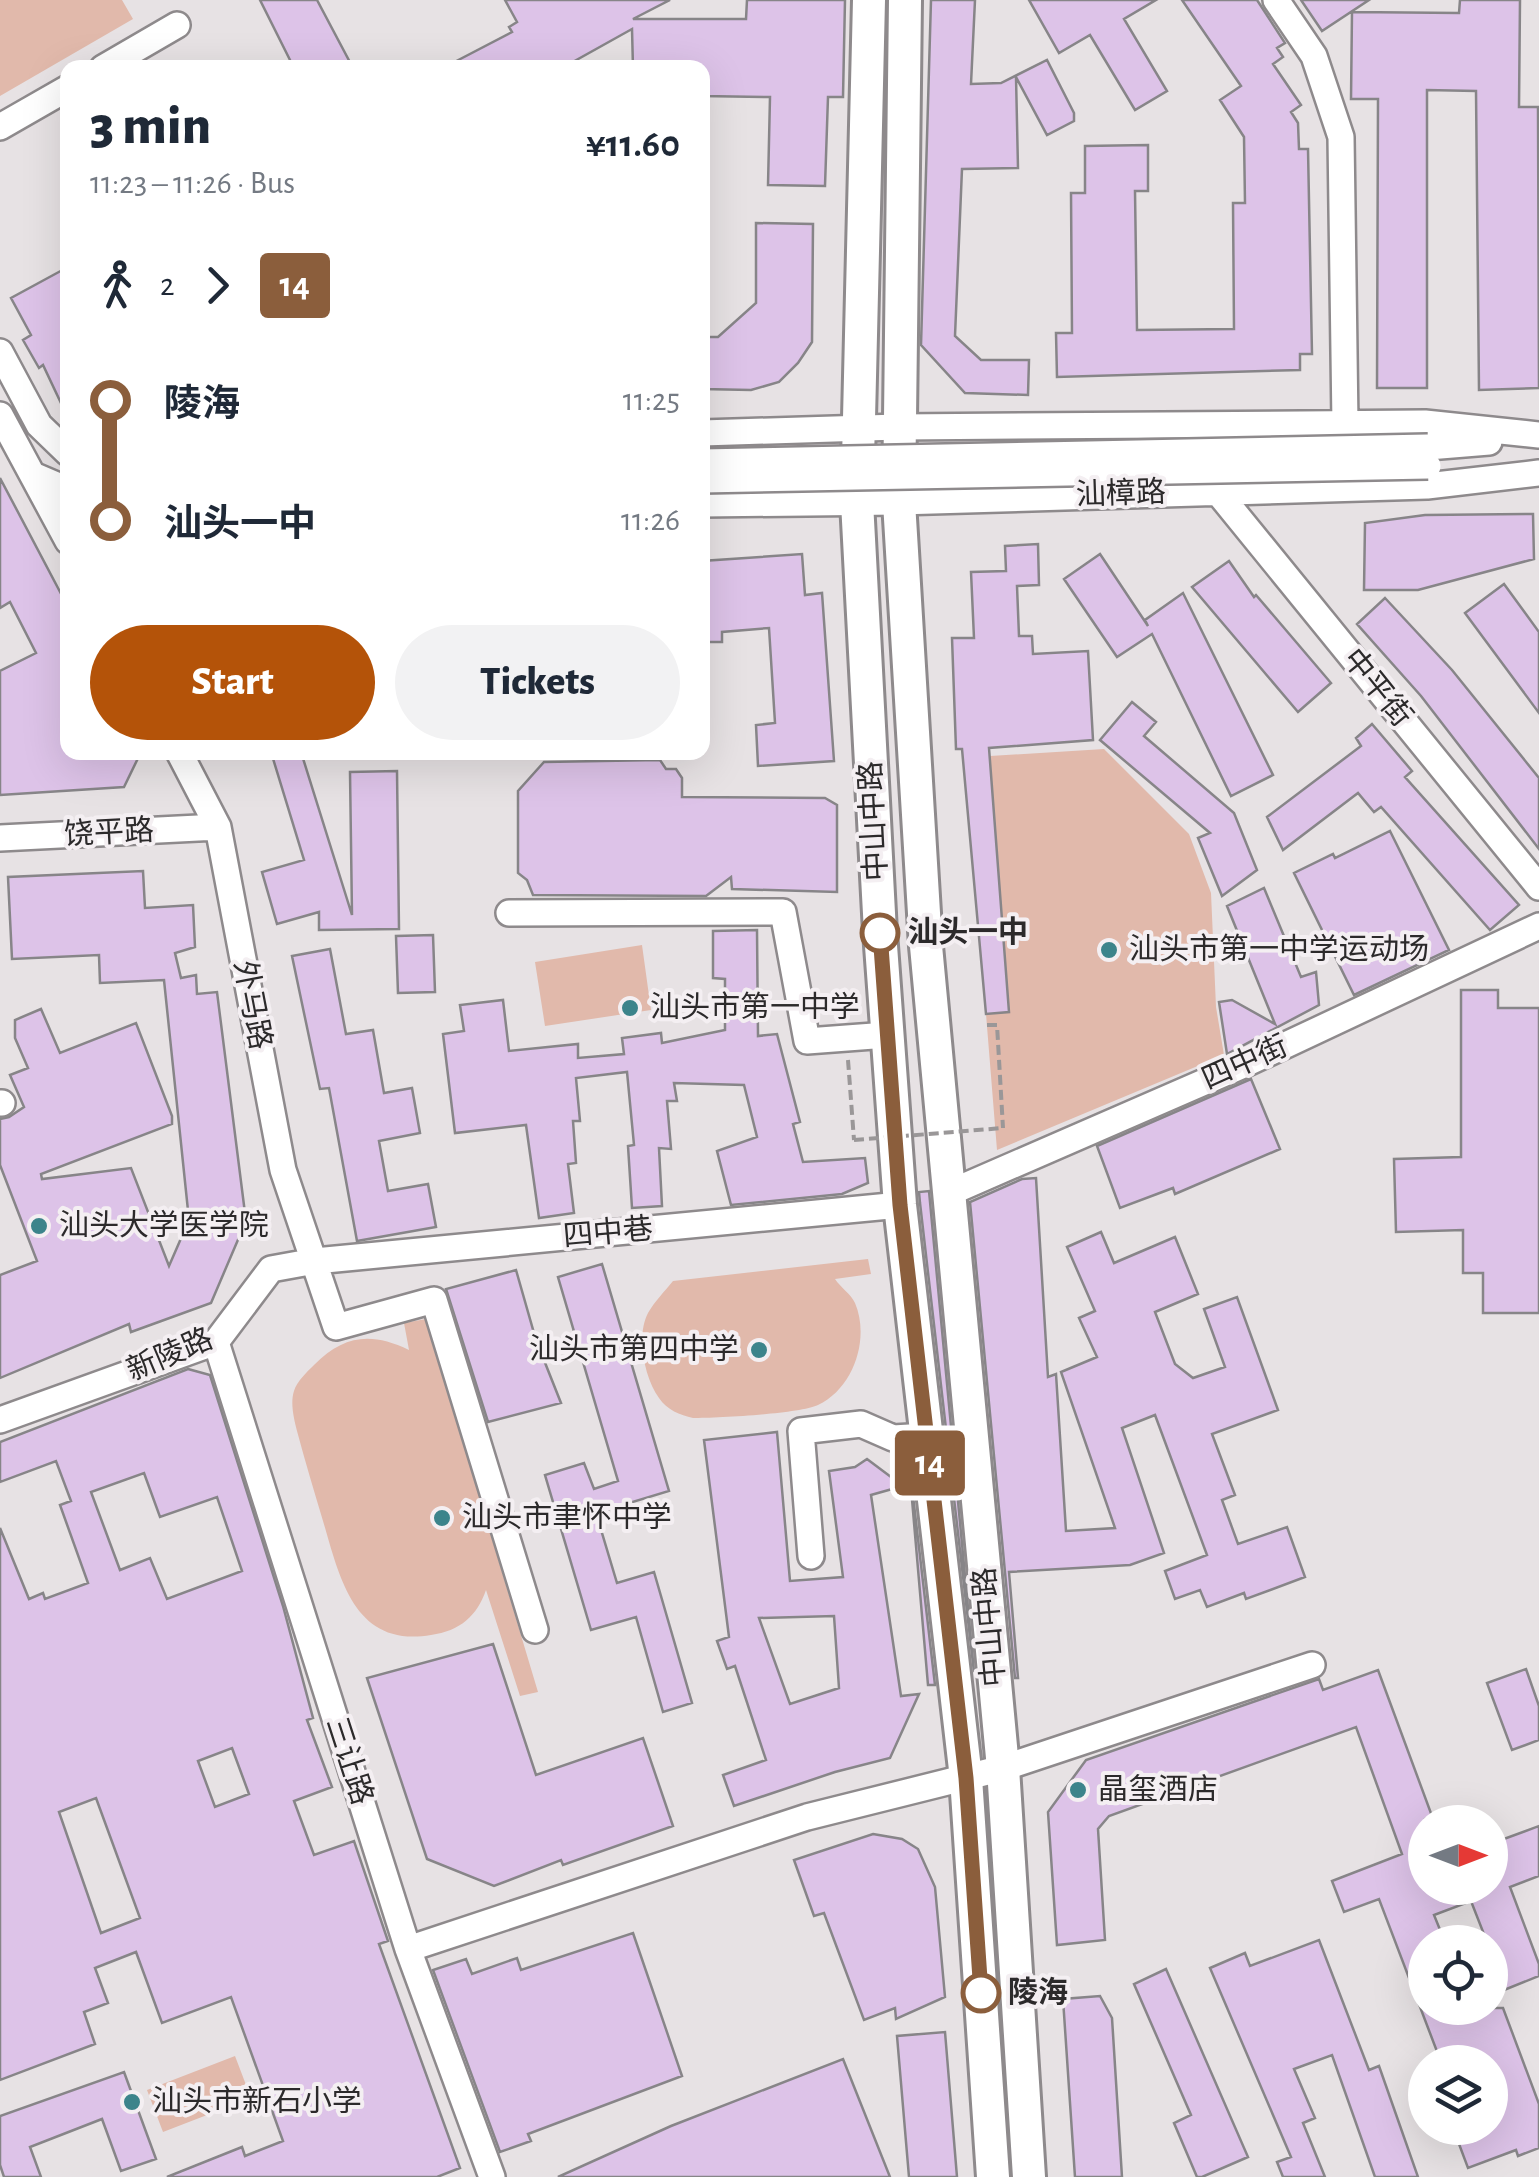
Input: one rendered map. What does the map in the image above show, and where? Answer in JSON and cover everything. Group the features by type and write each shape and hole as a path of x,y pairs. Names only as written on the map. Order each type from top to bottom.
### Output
{"main road":[{"name":"中山中路","path":"869,0 857,502 887,1035 900,1205 966,1778 994,2177"},
{"name":"中山中路","path":"905,0 899,502 926,946 1003,1768 1029,2177"}],"street":[{"path":"1276,0 1314,56 1341,137 1345,424"},
{"path":"117,60 177,25"},
{"path":"0,127 60,93"},
{"path":"0,352 39,424 60,445"},
{"path":"0,415 60,526"},
{"name":"汕樟路","path":"710,433 898,427 1424,424 1539,437"},
{"name":"汕樟路","path":"710,480 1428,456 1539,437"},
{"name":"汕樟路","path":"710,462 1428,456 1539,471"},
{"name":"汕樟路","path":"710,504 1426,486 1539,471"},
{"path":"33,476 60,487"},
{"name":"中平街","path":"1216,490 1539,886"},
{"name":"外马路","path":"183,760 218,827 283,1170 336,1327 434,1300 535,1630"},
{"name":"饶平路","path":"0,838 218,827"},
{"path":"509,913 782,912 807,1041 887,1035"},
{"name":"四中街","path":"949,1193 1240,1066 1539,926"},
{"name":"四中巷","path":"315,1262 900,1205"},
{"name":"新陵路","path":"0,1420 216,1342 271,1269 315,1262"},
{"name":"三让路","path":"216,1342 408,1949 492,2177"},
{"path":"811,1556 801,1431 861,1424 892,1438 927,1436"},
{"path":"408,1949 807,1817 1003,1768 1312,1664"}],"path":[{"path":"850,1080 854,1140 1004,1128 997,1025 987,1025"}],"shaded area":[{"path":"0,0 122,0 133,19 0,96"},
{"name":"汕头市第一中学运动场","path":"1104,749 1189,834 1211,893 1216,1007 1224,1055 997,1150 986,1014 1009,1011 990,756"},
{"path":"642,945 651,1010 545,1026 535,962"},
{"path":"868,1259 871,1274 835,1279 855,1303 861,1331 856,1361 831,1397 818,1405 793,1411 693,1418 674,1411 659,1398 646,1368 644,1322 673,1281"},
{"path":"426,1319 538,1692 520,1696 486,1590 472,1615 451,1630 405,1636 384,1631 367,1620 354,1604 329,1543 295,1421 295,1387 325,1355 347,1342 370,1339 409,1350 404,1323"},
{"path":"235,2056 251,2098 163,2132 147,2090"}],"building":[{"path":"260,0 317,0 349,60 290,60"},
{"path":"505,0 670,0 633,19 746,19 747,0 845,0 843,97 828,97 825,186 768,185 770,97 710,96 710,60 633,60 632,29 576,60 458,60 512,32 509,27 517,22"},
{"path":"931,0 975,0 971,84 1001,83 1047,60 1074,113 1074,121 1047,135 1016,77 1018,168 962,169 955,336 981,360 1029,360 1028,395 965,393 921,345"},
{"path":"1029,0 1156,0 1124,19 1167,91 1135,110 1090,35 1059,53"},
{"path":"1182,0 1257,0 1285,43 1277,48 1283,57 1273,64 1301,105 1291,112 1298,123 1299,149 1308,149 1312,354 1300,354 1300,370 1057,377 1056,333 1072,333 1071,193 1085,193 1085,146 1148,145 1148,191 1135,191 1137,330 1234,329 1233,203 1245,203 1244,137 1220,100 1241,86"},
{"path":"1301,0 1369,0 1322,31"},
{"path":"1460,0 1520,0 1519,107 1538,107 1539,388 1479,390 1476,91 1427,90 1427,388 1377,388 1378,99 1351,99 1352,12 1459,13"},
{"path":"756,223 813,224 812,342 779,382 751,390 710,389 710,337 718,337 756,303"},
{"path":"60,271 60,401 43,365 39,368 23,340 31,335 11,298"},
{"path":"0,478 60,592 60,760 137,760 124,787 0,795 0,671 36,653 10,602 0,608"},
{"path":"1533,514 1534,559 1418,590 1364,590 1365,523 1425,515"},
{"path":"1038,544 1039,585 1017,586 1019,636 1032,636 1033,654 1088,651 1093,740 989,748 1009,1012 986,1014 962,749 956,749 952,638 974,638 971,572 1006,571 1005,546"},
{"path":"802,554 805,595 822,593 834,761 758,766 756,725 775,723 769,628 722,632 722,642 710,642 710,560"},
{"path":"1100,554 1148,626 1145,620 1183,593 1273,775 1231,796 1152,634 1117,657 1064,579"},
{"path":"1229,561 1254,597 1331,683 1298,712 1192,587"},
{"path":"1504,584 1539,632 1539,713 1465,613"},
{"path":"1385,598 1452,670 1539,778 1539,849 1421,696 1357,624"},
{"path":"1132,702 1156,722 1144,736 1234,813 1257,870 1222,896 1198,838 1210,833 1100,740"},
{"path":"1372,724 1412,771 1405,777 1519,905 1490,930 1381,807 1374,812 1358,793 1283,850 1267,817 1361,746 1356,738"},
{"path":"273,760 304,760 352,915 350,772 397,771 399,929 319,930 319,912 277,924 262,872 304,860"},
{"path":"660,760 666,769 676,769 682,778 682,797 825,798 837,805 837,892 732,889 731,877 706,896 533,895 527,880 518,873 518,791 544,762"},
{"path":"1390,831 1449,950 1354,995 1294,873"},
{"path":"143,871 145,908 193,905 195,947 175,953 181,978 196,975 197,994 217,992 246,1221 211,1303 131,1332 129,1324 0,1378 0,1275 37,1261 0,1165 0,1119 24,1107 10,1075 28,1068 15,1038 15,1020 41,1009 60,1053 136,1023 172,1124 41,1174 42,1179 131,1168 169,1266 189,1220 164,980 100,983 99,955 12,959 8,877"},
{"path":"1264,888 1301,977 1316,972 1319,1005 1227,1054 1219,1002 1232,1000 1275,1024 1227,906"},
{"path":"757,930 758,1036 777,1034 800,1122 793,1124 803,1162 865,1158 868,1183 842,1194 731,1205 717,1151 757,1137 744,1085 674,1083 677,1101 667,1101 671,1149 659,1148 662,1206 632,1208 628,1146 634,1145 627,1072 576,1078 580,1121 573,1121 576,1163 568,1164 574,1213 539,1218 526,1125 455,1133 443,1034 464,1031 460,1005 503,1000 509,1051 578,1044 578,1058 624,1054 622,1038 661,1033 662,1043 725,1030 725,979 713,978 713,931"},
{"path":"433,935 435,992 398,993 396,936"},
{"path":"330,949 346,1034 373,1030 384,1093 412,1088 420,1133 379,1141 388,1191 428,1184 436,1227 357,1241 329,1088 320,1089 292,956"},
{"path":"1461,990 1498,990 1498,1008 1539,1008 1539,1313 1483,1313 1483,1273 1463,1273 1463,1230 1396,1232 1394,1159 1461,1157"},
{"path":"1251,1079 1280,1149 1175,1194 1173,1188 1120,1208 1097,1146"},
{"path":"1036,1178 1048,1377 1056,1374 1066,1531 1115,1528 1061,1372 1097,1357 1079,1318 1095,1311 1067,1247 1101,1232 1114,1263 1175,1237 1198,1294 1155,1312 1175,1364 1193,1378 1225,1367 1204,1309 1237,1297 1278,1410 1212,1434 1235,1495 1222,1500 1238,1544 1287,1527 1305,1577 1246,1599 1244,1593 1207,1607 1200,1590 1175,1599 1165,1571 1207,1555 1155,1415 1122,1428 1164,1553 1130,1565 1009,1572 1015,1678 970,1202 1022,1179"},
{"path":"929,1191 974,1672 920,1203 919,1192"},
{"path":"602,1264 669,1491 596,1513 617,1583 654,1572 692,1703 663,1712 636,1617 591,1630 545,1475 584,1463 594,1489 618,1481 558,1277"},
{"path":"516,1270 536,1340 561,1403 488,1422 446,1289"},
{"path":"188,1369 210,1375 283,1606 313,1718 307,1720 332,1787 294,1801 314,1855 354,1841 388,1941 379,1944 460,2168 437,2177 167,2177 242,2147 245,2156 283,2141 231,1997 162,2023 136,1952 95,1968 108,2003 84,2012 95,2044 0,2080 0,1528 29,1599 43,1593 45,1599 88,1583 60,1505 71,1501 56,1461 0,1482 0,1442","holes":["144,1473 160,1517 217,1497 242,1571 167,1599 150,1558 120,1570 91,1492","232,1748 249,1794 215,1807 198,1761","96,1798 140,1918 101,1933 59,1812"]},
{"path":"777,1432 790,1581 843,1577 829,1471 855,1467 867,1459 903,1486 871,1495 901,1696 919,1694 890,1758 734,1806 723,1775 766,1760 735,1666 727,1669 717,1641 729,1637 704,1440","holes":["834,1616 839,1688 790,1704 759,1618"]},
{"path":"908,1453 935,1685 928,1685"},
{"path":"493,1644 536,1775 643,1738 673,1826 563,1865 561,1860 494,1886 427,1859 367,1678"},
{"path":"1526,1669 1539,1706 1539,1740 1512,1750 1487,1683"},
{"path":"1378,1670 1428,1805 1408,1805 1408,1905 1460,1905 1434,1915 1438,1925 1408,1925 1408,1975 1379,1899 1344,1912 1332,1881 1402,1854 1356,1727 1109,1816 1098,1829 1105,1940 1057,1945 1048,1812 1086,1760 1319,1679 1323,1690"},
{"path":"1539,1826 1539,1876 1510,1887 1539,1964 1539,1976 1508,1988 1508,1925 1480,1925 1473,1905 1508,1905 1508,1837"},
{"path":"873,1834 902,1839 918,1849 935,1887 945,1997 896,2019 895,2008 864,2020 824,1913 814,1916 794,1860"},
{"path":"633,1933 682,2076 528,2134 531,2141 500,2152 433,1970 466,1959 472,1974 517,1958 521,1970"},
{"path":"1319,1940 1369,2070 1379,2066 1418,2177 1375,2177 1332,2055 1294,2069 1315,2118 1303,2123 1325,2177 1283,2177 1277,2162 1291,2157 1210,1968 1245,1953 1250,1966"},
{"path":"1166,1969 1248,2157 1202,2177 1197,2177 1174,2123 1191,2115 1134,1984"},
{"path":"1100,1996 1112,2018 1122,2177 1075,2177 1063,1999"},
{"path":"1508,2021 1539,2104 1539,2148 1518,2156 1516,2150 1468,2168 1459,2145 1508,2145 1508,2045 1435,2045 1427,2025 1508,2025"},
{"path":"945,2032 957,2177 909,2177 897,2036"},
{"path":"843,2059 890,2177 558,2177 671,2126"},
{"path":"124,2072 156,2159 121,2171 102,2119 30,2147 41,2177 4,2177 0,2165 0,2116"}],"bus line":[{"name":"14","path":"880,933 900,1205 966,1778 981,1993"}],"place":[{"name":"汕头一中","path":"880,933"},
{"name":"汕头市第一中学运动场","path":"1109,950"},
{"name":"汕头市第一中学","path":"630,1008"},
{"name":"汕头大学医学院","path":"39,1226"},
{"name":"汕头市第四中学","path":"759,1350"},
{"name":"汕头市聿怀中学","path":"442,1518"},
{"name":"晶玺酒店","path":"1078,1790"},
{"name":"陵海","path":"981,1993"},
{"name":"汕头市新石小学","path":"132,2102"}]}
